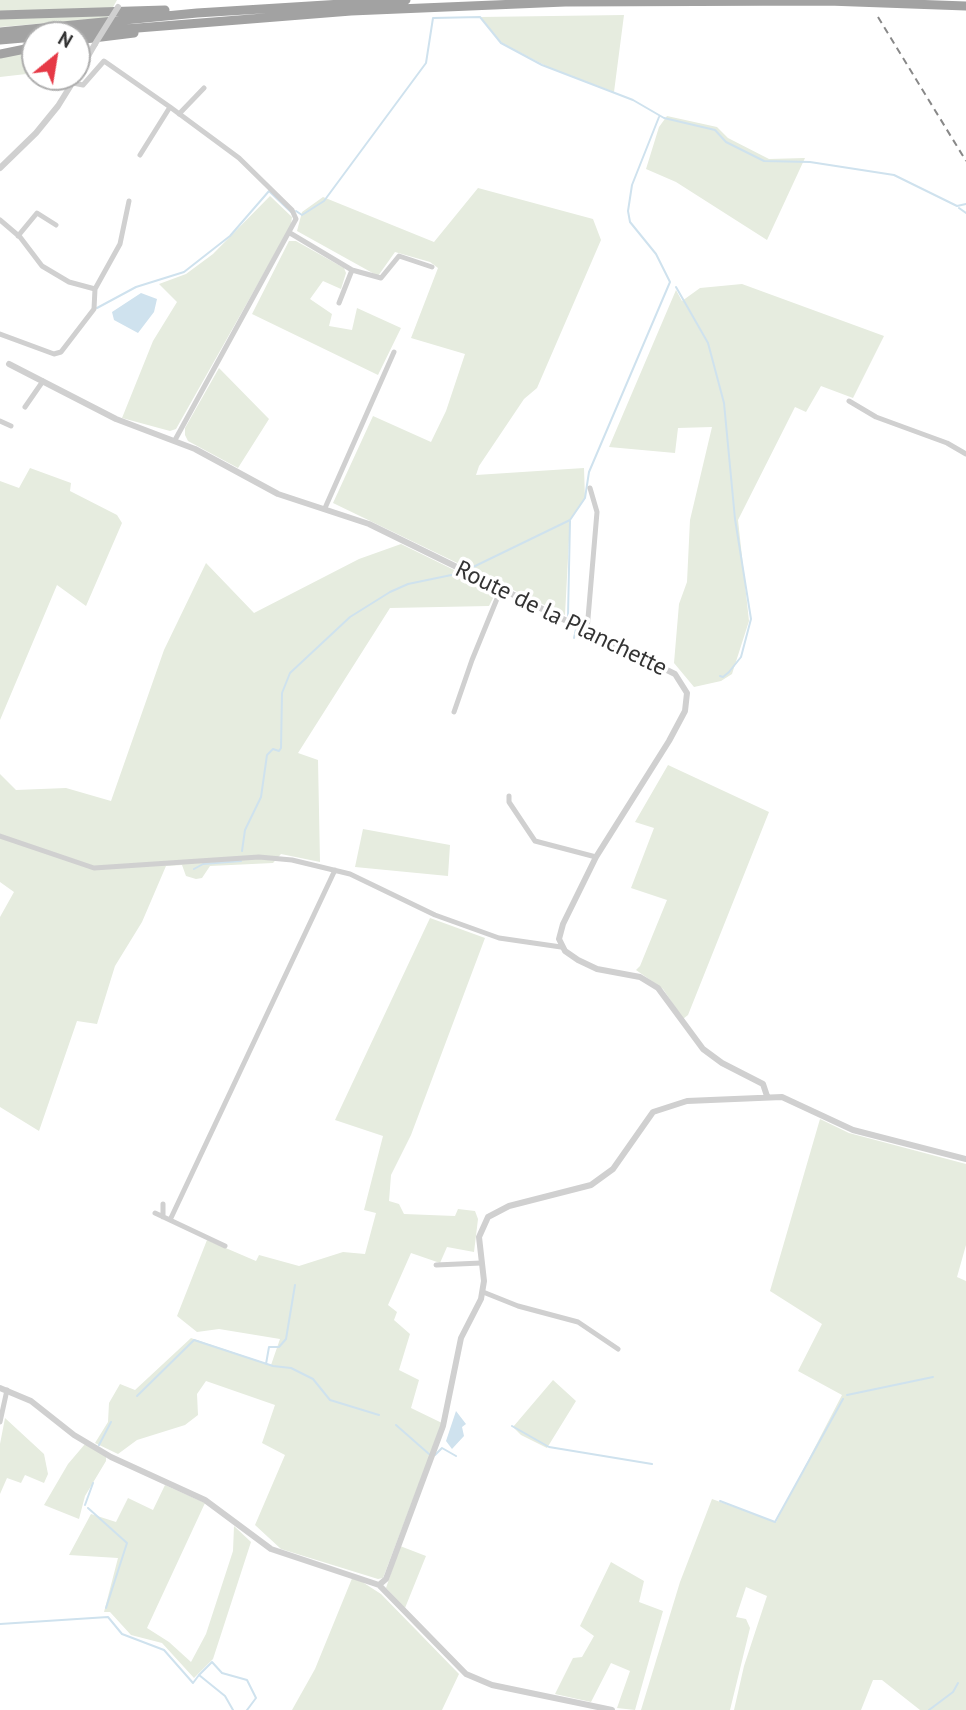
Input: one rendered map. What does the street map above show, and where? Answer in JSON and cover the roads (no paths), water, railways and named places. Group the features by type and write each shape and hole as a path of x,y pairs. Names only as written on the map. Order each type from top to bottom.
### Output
{"highway":[{"path":"0,32 223,11 406,0"},
{"path":"91,31 390,9 565,2 742,1 938,5 966,8"},
{"path":"0,15 196,9 223,11"},
{"path":"91,38 189,26 200,22"},
{"path":"0,40 21,38"},
{"path":"0,54 21,50"}],"street":[{"path":"91,52 120,3"},
{"path":"91,76 104,61 225,145 292,210 296,219 175,440"},
{"path":"179,114 204,88"},
{"path":"0,169 36,133 66,91"},
{"path":"140,155 170,107"},
{"path":"0,334 54,354 61,352 94,309 95,289 120,244 129,201"},
{"path":"18,236 37,213 56,225"},
{"path":"0,220 18,236 42,266 69,282 95,289"},
{"path":"290,233 352,270 381,278 399,256 432,267"},
{"path":"339,303 352,270"},
{"path":"326,508 394,352"},
{"name":"Route de la Planchette","path":"0,360 116,419 175,440 278,494 369,524 675,674 684,686 687,703 670,741 596,857 563,924 561,947"},
{"path":"24,407 43,381"},
{"path":"849,401 876,417 947,443 966,454"},
{"path":"0,421 11,426"},
{"path":"587,631 597,512 590,488"},
{"path":"454,712 471,660 501,589"},
{"path":"509,796 513,810 535,841 596,857"},
{"path":"0,836 94,868 259,857 292,860 350,874 435,915 499,939 561,947 597,969 631,974 657,988 703,1049 722,1063 763,1084 767,1096"},
{"path":"170,1220 335,870"},
{"path":"379,1585 386,1579 443,1426 461,1338 483,1292 479,1237 488,1217 509,1206 591,1185 613,1169 643,1122 653,1112 687,1101 767,1096 793,1101 853,1130 966,1159"},
{"path":"163,1204 163,1217"},
{"path":"155,1213 225,1246"},
{"path":"436,1265 481,1263"},
{"path":"483,1292 518,1306 578,1322 618,1349"},
{"path":"0,1422 3,1389 30,1401 85,1442 205,1500 271,1549 379,1585 448,1658 478,1680 612,1710"}],"water":[{"path":"141,293 157,299 154,312 138,333 114,320 112,312"},
{"path":"456,1411 466,1424 462,1427 464,1436 452,1449 446,1441"}],"waterway":[{"path":"296,211 302,215 324,201 426,63 433,18 480,17 501,43 542,65 633,100 664,118 715,130 726,142 764,161 810,162 894,175 957,206 966,204"},
{"path":"469,569 570,520 585,498 589,472 670,282 656,254 630,222 628,211 632,185 659,117"},
{"path":"97,308 136,287 184,272 230,236 269,191 291,212"},
{"path":"959,208 966,213"},
{"path":"676,287 708,343 724,403 735,519 751,619 741,657 729,672 723,677 720,676"},
{"path":"570,521 568,616 578,622"},
{"path":"242,851 245,830 261,797 267,755 273,749 279,751 281,748 282,693 290,673 350,617 390,592 408,584 461,573"},
{"path":"574,638 576,629"},
{"path":"194,869 203,864 241,861"},
{"path":"266,1364 269,1347 279,1347 286,1339 295,1285"},
{"path":"137,1396 194,1340 273,1366 291,1368 313,1379 330,1400 379,1415"},
{"path":"847,1395 933,1377"},
{"path":"720,1501 775,1522 843,1399"},
{"path":"99,1445 111,1422"},
{"path":"396,1425 429,1454"},
{"path":"512,1426 549,1447 652,1464"},
{"path":"435,1455 442,1448 456,1456"},
{"path":"85,1505 93,1483"},
{"path":"88,1508 127,1543 106,1608"},
{"path":"0,1624 108,1617 122,1634 164,1650 193,1683 199,1675 225,1696 233,1710"},
{"path":"199,1675 212,1662 222,1673 247,1680 256,1698 247,1710"},
{"path":"929,1710 953,1692 958,1683"}],"railway":[{"path":"878,17 966,161"}]}
